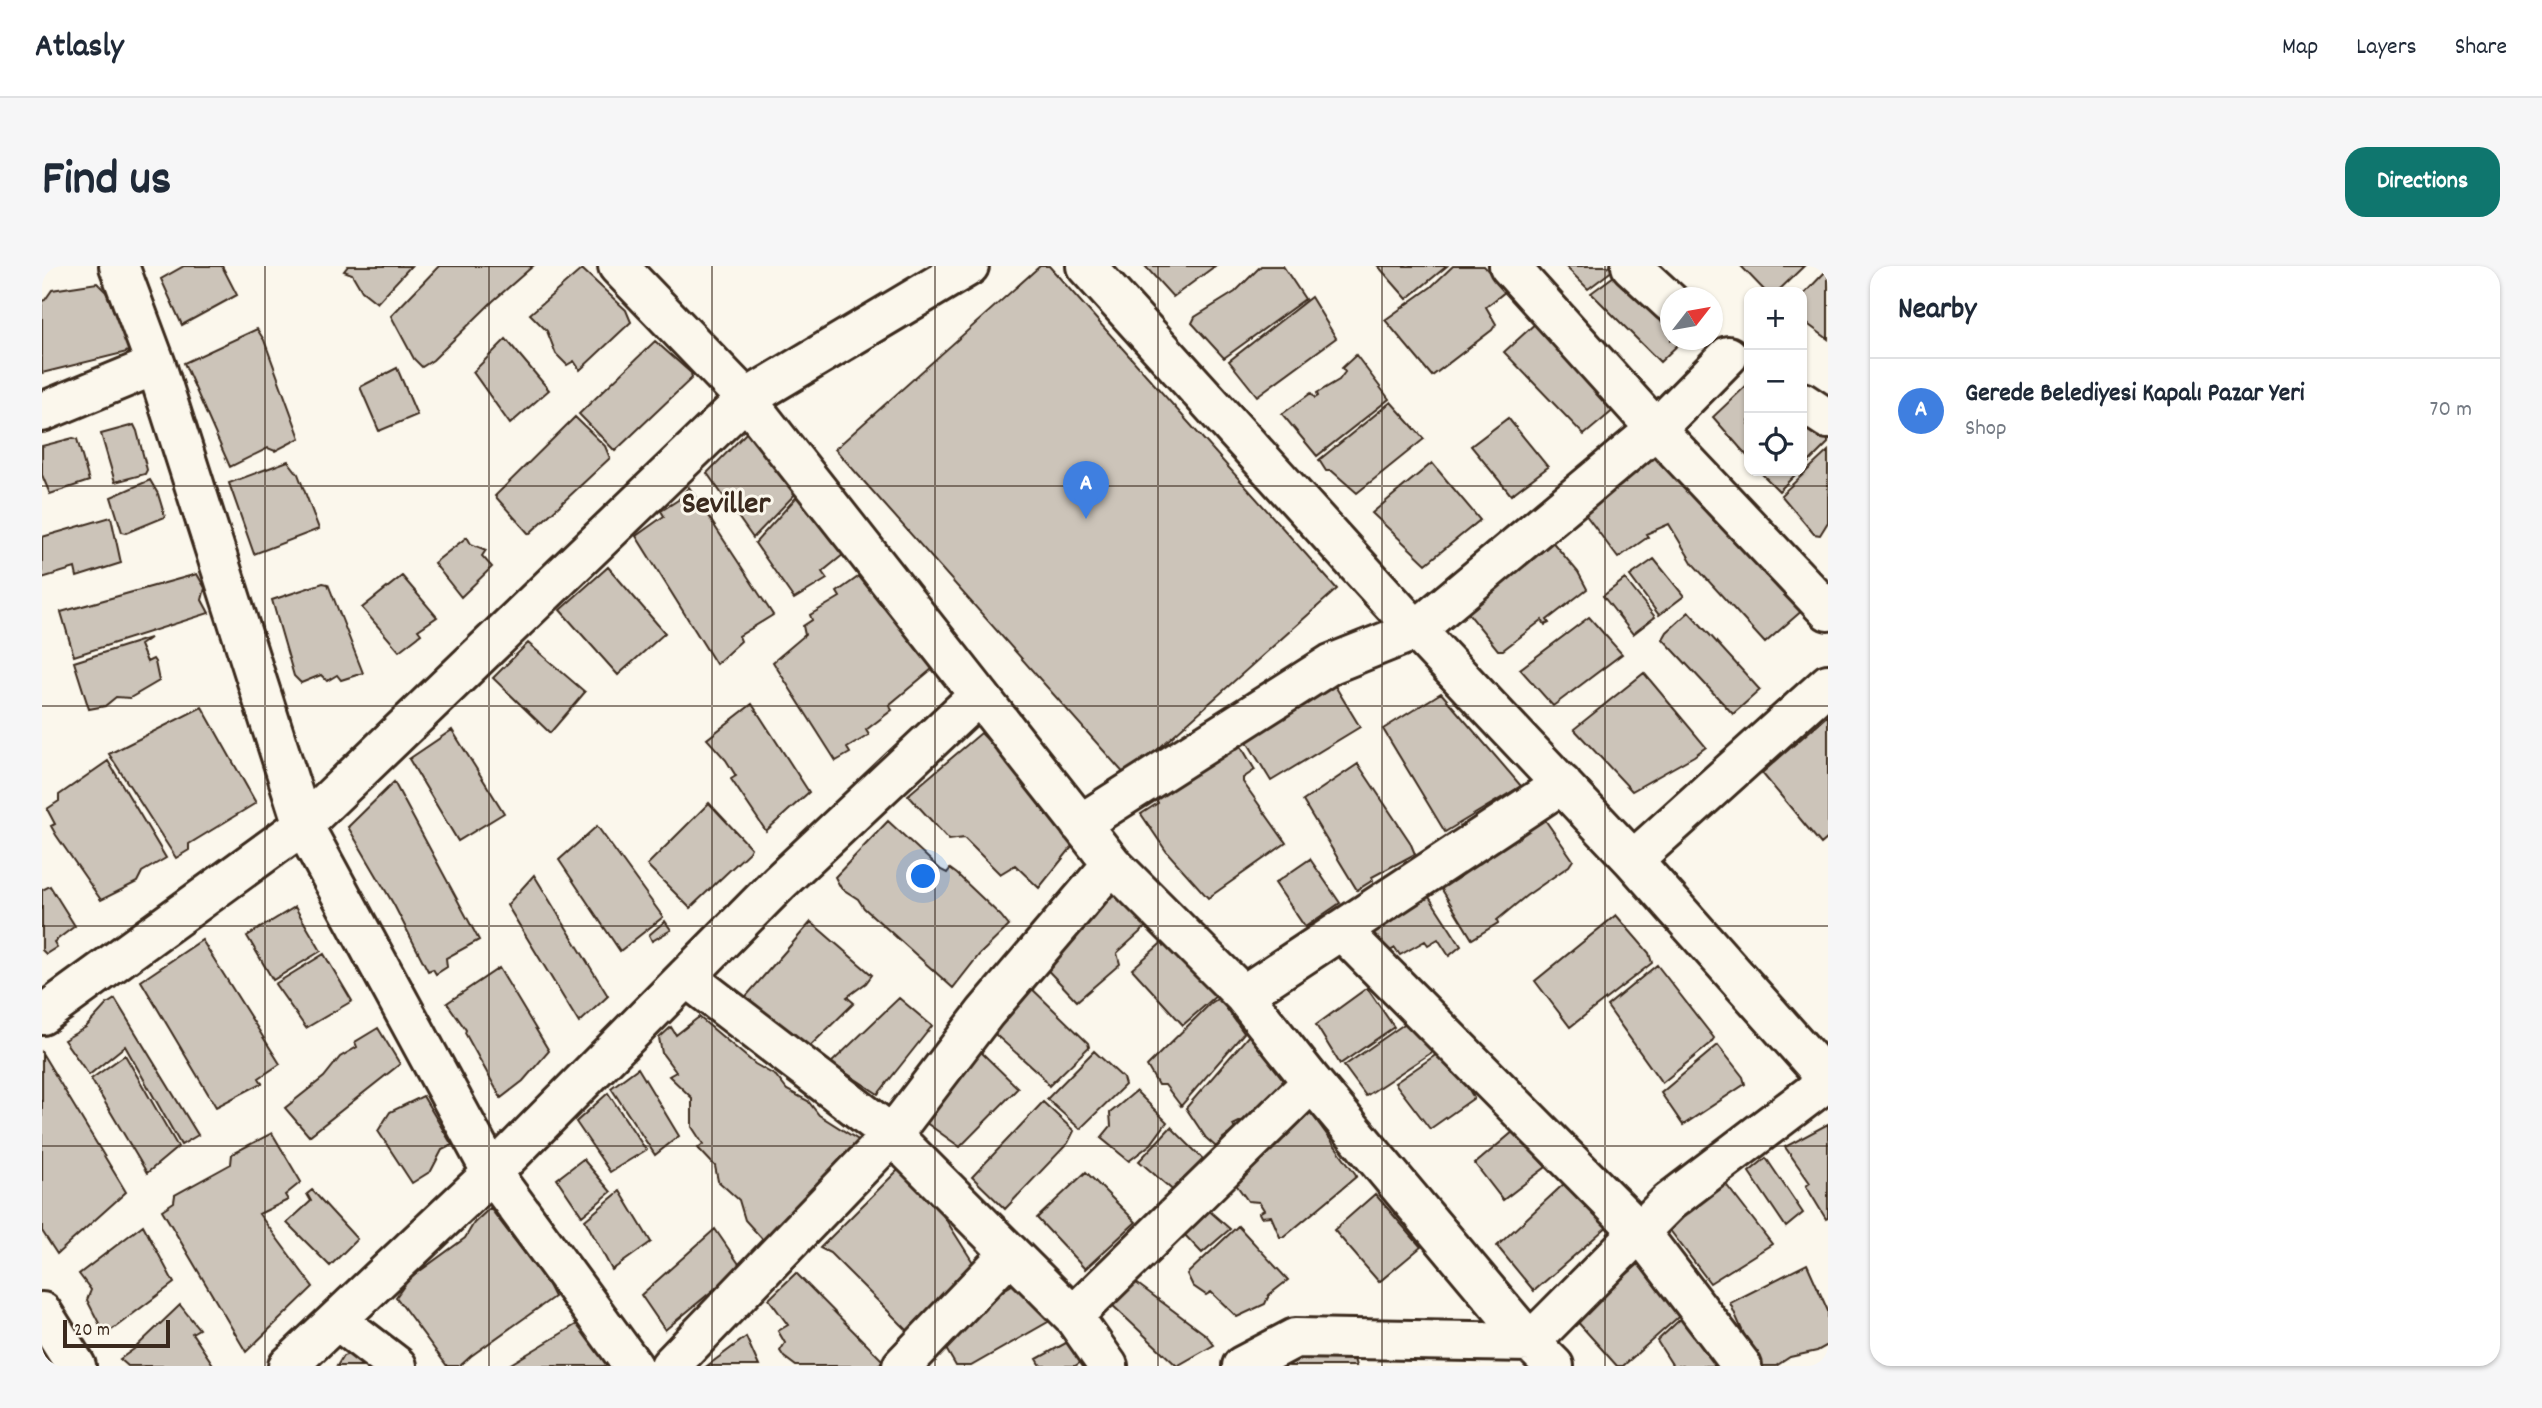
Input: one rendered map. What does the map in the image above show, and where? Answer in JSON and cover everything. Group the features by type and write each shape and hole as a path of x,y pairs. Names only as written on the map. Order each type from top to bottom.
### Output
{"street":[{"path":"119,266 156,365 303,825 492,1173 633,1366"},
{"path":"618,266 746,399 1112,864 1242,995 1542,1354"},
{"path":"42,1015 303,825 746,399 969,266"},
{"path":"1086,266 1416,630 1633,860 1828,1080 1668,1202 1640,1232 1542,1354"},
{"path":"1509,266 1828,611"},
{"path":"1630,266 1660,293"},
{"path":"1080,824 1331,664 1416,630 1657,429 1729,355"},
{"path":"42,412 156,365"},
{"path":"1807,405 1828,419"},
{"path":"1633,860 1828,684"},
{"path":"288,1366 492,1173 779,884 979,695"},
{"path":"1242,995 1562,784"},
{"path":"670,1366 892,1135 985,1013 1112,864"},
{"path":"1341,930 1640,1232 1742,1366"},
{"path":"687,977 892,1135 1073,1316 1108,1366"},
{"path":"1073,1316 1312,1082"},
{"path":"902,1366 1010,1253"},
{"path":"42,1312 76,1366"},
{"path":"337,1320 397,1366"},
{"path":"1242,1366 1295,1338 1542,1354"}],"building":[{"path":"184,266 222,266 237,295 182,325 161,279"},
{"path":"348,266 411,266 377,303 362,291 352,274 344,271"},
{"path":"439,266 533,266 433,360 422,367 414,359 391,316"},
{"path":"1040,266 1049,266 1337,589 1127,777 835,449"},
{"path":"1145,266 1215,266 1173,297"},
{"path":"1261,266 1283,266 1305,299 1224,358 1192,323 1195,317 1235,292"},
{"path":"1378,266 1447,266 1407,299"},
{"path":"1453,266 1484,266 1506,291 1486,307 1496,324 1492,330 1432,376 1385,320 1431,287"},
{"path":"1565,266 1608,266 1613,270 1588,289"},
{"path":"1741,266 1804,266 1782,287 1761,287"},
{"path":"582,269 626,310 631,322 580,370 574,361 567,365 556,354 547,331 530,314"},
{"path":"1828,269 1828,339 1807,324 1807,291"},
{"path":"1618,273 1660,309 1660,350 1673,350 1660,362 1591,293"},
{"path":"97,283 106,292 129,347 127,352 42,373 42,301 52,290"},
{"path":"1311,297 1336,338 1257,396 1229,361"},
{"path":"1538,321 1615,409 1584,435 1504,352"},
{"path":"257,329 264,340 300,438 275,451 268,448 230,467 184,363"},
{"path":"506,339 549,390 510,424 473,372"},
{"path":"655,341 691,373 692,378 615,451 579,414"},
{"path":"1356,355 1389,399 1317,456 1282,414 1311,393 1315,398 1317,393 1339,380 1345,372 1342,368"},
{"path":"397,368 417,415 379,431 360,387"},
{"path":"1744,388 1744,452 1713,417"},
{"path":"1391,402 1424,439 1357,493 1332,471 1326,471 1319,460"},
{"path":"575,417 605,446 610,458 529,534 495,496"},
{"path":"1508,418 1548,467 1511,495 1471,446"},
{"path":"1807,421 1828,439 1828,443 1807,464"},
{"path":"134,425 147,470 145,474 115,482 101,434"},
{"path":"750,429 800,489 753,538 707,473"},
{"path":"77,439 89,481 50,494 42,475 42,446"},
{"path":"1668,451 1804,609 1765,643 1693,564 1669,524 1646,534 1648,537 1618,558 1582,510 1646,464 1645,461"},
{"path":"1828,451 1828,522 1820,535 1814,534 1781,495 1801,476 1807,476 1807,471"},
{"path":"288,461 298,474 319,529 254,554 229,483"},
{"path":"1432,463 1480,520 1426,564 1372,513"},
{"path":"1764,476 1794,476 1779,491"},
{"path":"150,480 158,494 165,517 126,533 122,532 111,497"},
{"path":"689,487 773,615 739,636 741,641 716,664 636,536 664,516 661,511 678,500"},
{"path":"803,490 854,546 822,572 827,579 794,599 755,543"},
{"path":"111,517 121,563 77,577 75,568 42,578 42,537"},
{"path":"1544,532 1578,572 1587,589 1547,620 1549,623 1545,625 1542,620 1503,650 1498,650 1460,603"},
{"path":"467,537 471,544 486,550 482,556 492,567 461,597 434,563"},
{"path":"1654,559 1684,596 1659,615 1630,576"},
{"path":"608,567 665,633 618,675 560,610"},
{"path":"868,570 932,669 889,705 892,710 866,730 869,735 847,748 850,753 836,761 773,662 805,635 803,626 812,620 810,615 840,597 837,592"},
{"path":"197,574 205,588 202,600 209,613 74,656 61,612"},
{"path":"402,576 437,617 418,630 421,634 399,651 362,608"},
{"path":"1625,579 1655,617 1633,634 1603,596"},
{"path":"323,583 328,584 363,673 341,680 337,675 327,681 321,675 301,683 294,676 272,600"},
{"path":"1689,612 1760,690 1733,714 1663,639"},
{"path":"1589,617 1622,654 1553,706 1520,669"},
{"path":"150,638 140,645 147,662 153,659 155,662 159,681 130,698 116,697 105,706 89,709 74,662"},
{"path":"528,643 585,692 550,733 493,678"},
{"path":"1644,673 1706,747 1632,791 1574,729"},
{"path":"1332,681 1360,727 1271,781 1246,740"},
{"path":"1441,693 1521,786 1445,832 1383,729"},
{"path":"752,704 809,792 766,831 731,779 736,776 726,760 707,739"},
{"path":"202,707 256,803 189,844 189,850 176,858 109,754"},
{"path":"1828,715 1828,838 1821,844 1762,773"},
{"path":"452,730 504,813 458,841 409,759"},
{"path":"981,733 1080,837 1039,888 1015,865 1000,874 964,838 949,840 908,795"},
{"path":"1238,741 1255,770 1243,778 1243,782 1286,843 1208,898 1166,851 1141,814 1158,803 1154,795"},
{"path":"108,761 166,858 142,872 137,882 101,900 56,835 51,826 55,824 47,809 59,801 59,795"},
{"path":"1358,764 1410,842 1415,854 1372,877 1373,880 1357,890 1303,801"},
{"path":"394,782 479,940 446,958 447,967 436,974 433,969 428,971 394,905 348,827"},
{"path":"709,803 751,848 690,908 647,865"},
{"path":"1541,814 1573,860 1569,866 1497,920 1498,923 1472,939 1438,883"},
{"path":"888,821 941,870 947,873 950,869 957,874 1009,926 979,955 953,988 864,908 858,899 841,888 835,877"},
{"path":"597,826 663,917 620,951 559,860"},
{"path":"1310,859 1340,903 1305,927 1275,883"},
{"path":"534,875 608,996 579,1023 507,905"},
{"path":"1420,883 1461,946 1449,956 1438,939 1428,945 1425,941 1400,955 1395,948 1385,954 1361,919"},
{"path":"1110,884 1150,923 1117,953 1120,964 1077,1001 1037,959"},
{"path":"50,886 75,926 54,942 57,947 46,954 42,950 42,890"},
{"path":"295,907 321,951 273,980 247,936"},
{"path":"1616,915 1649,953 1652,963 1570,1027 1535,981"},
{"path":"665,921 671,930 652,941 649,935"},
{"path":"811,922 872,975 847,997 854,1003 806,1050 734,1010"},
{"path":"1166,939 1217,995 1183,1025 1132,969"},
{"path":"202,940 280,1064 259,1078 262,1083 216,1107 141,981"},
{"path":"324,954 352,1001 306,1028 275,984"},
{"path":"1657,965 1714,1038 1662,1083 1607,1006"},
{"path":"499,968 549,1051 523,1081 501,1098 465,1033 466,1030 447,1003"},
{"path":"1025,982 1089,1047 1049,1086 1042,1076 987,1027"},
{"path":"1367,988 1394,1027 1340,1064 1316,1025"},
{"path":"899,998 932,1026 878,1094 831,1063"},
{"path":"1219,998 1244,1033 1181,1106 1165,1085 1158,1085 1147,1066"},
{"path":"115,999 198,1135 181,1145 125,1046 89,1075 64,1040 86,1027"},
{"path":"699,1017 755,1064 776,1076 787,1090 808,1101 819,1115 863,1143 765,1242 745,1220 739,1200 718,1181 715,1166 698,1148 703,1144 692,1127 692,1098 669,1076 676,1072 662,1053 659,1038 671,1027 676,1035"},
{"path":"1410,1020 1435,1050 1366,1096 1344,1066"},
{"path":"378,1028 400,1064 309,1136 285,1108 324,1077 340,1057 357,1047 355,1042"},
{"path":"1249,1035 1287,1084 1243,1125 1241,1121 1233,1125 1235,1130 1223,1138 1222,1146 1215,1146 1206,1138 1186,1108"},
{"path":"1718,1045 1743,1077 1745,1084 1683,1125 1661,1093"},
{"path":"978,1049 1018,1088 960,1147 918,1117"},
{"path":"1094,1051 1123,1078 1125,1085 1080,1129 1047,1099"},
{"path":"42,1053 126,1192 57,1254 42,1231"},
{"path":"1437,1054 1452,1072 1455,1067 1474,1098 1430,1129 1395,1083"},
{"path":"125,1055 178,1147 147,1173 91,1079"},
{"path":"638,1068 679,1136 655,1155 611,1088"},
{"path":"1136,1091 1167,1122 1151,1144 1129,1161 1101,1138 1111,1126 1110,1113"},
{"path":"608,1093 646,1150 610,1172 576,1122"},
{"path":"423,1096 452,1145 442,1150 431,1171 412,1183 378,1131 390,1112"},
{"path":"1043,1102 1074,1131 1068,1143 1005,1209 972,1177"},
{"path":"1303,1102 1357,1176 1284,1237 1280,1237 1271,1216 1261,1217 1259,1213 1264,1210 1259,1202 1248,1201 1227,1172"},
{"path":"1828,1124 1826,1219 1806,1186 1810,1183 1785,1147"},
{"path":"1171,1127 1203,1159 1177,1194 1139,1161"},
{"path":"1514,1131 1546,1167 1503,1200 1475,1164"},
{"path":"272,1133 301,1182 285,1195 288,1200 259,1214 313,1287 246,1352 162,1210 174,1202 175,1195 231,1164 232,1154"},
{"path":"1766,1158 1803,1213 1786,1227 1749,1172"},
{"path":"583,1159 611,1192 582,1216 557,1179"},
{"path":"897,1171 901,1171 941,1212 976,1267 911,1334 830,1253 820,1248"},
{"path":"1086,1172 1136,1222 1085,1269 1037,1218"},
{"path":"1718,1174 1772,1244 1710,1283 1663,1221"},
{"path":"1568,1180 1609,1225 1534,1291 1497,1246"},
{"path":"312,1190 357,1239 330,1266 287,1223 311,1201 307,1194"},
{"path":"620,1191 651,1242 612,1270 585,1220"},
{"path":"1375,1194 1421,1247 1379,1282 1334,1230"},
{"path":"490,1208 546,1281 554,1297 460,1366 447,1366 396,1297 409,1279 465,1238 474,1223"},
{"path":"1206,1208 1230,1229 1202,1253 1182,1232"},
{"path":"143,1225 174,1283 105,1335 87,1300 91,1290 79,1274"},
{"path":"1238,1226 1288,1280 1269,1295 1265,1304 1237,1317 1211,1292 1206,1295 1193,1286 1187,1274"},
{"path":"715,1229 741,1267 665,1330 641,1295"},
{"path":"1641,1262 1685,1311 1623,1366 1617,1366 1575,1319"},
{"path":"1807,1264 1828,1311 1828,1345 1817,1351 1790,1357 1776,1366 1758,1366 1730,1303"},
{"path":"796,1273 883,1361 878,1366 796,1366 784,1357 780,1351 785,1343 778,1331 788,1325 769,1299"},
{"path":"1028,1275 1062,1314 971,1366 956,1366 942,1342 976,1307"},
{"path":"1135,1282 1206,1335 1214,1345 1177,1366 1109,1302"},
{"path":"180,1305 199,1329 192,1333 214,1366 128,1366 120,1359 134,1349"},
{"path":"1688,1312 1727,1366 1673,1366 1657,1341"},
{"path":"582,1321 612,1366 508,1366 509,1365"},
{"path":"1084,1333 1101,1349 1075,1366 1041,1366 1037,1359"},
{"path":"746,1337 759,1366 707,1366"},
{"path":"1331,1347 1351,1349 1356,1366 1289,1366 1287,1360"},
{"path":"356,1352 372,1366 337,1366 343,1356"}],"place":[{"name":"Gerede Belediyesi Kapalı Pazar Yeri","path":"1086,519"}],"district":[{"name":"Seviller","path":"726,506"}]}
